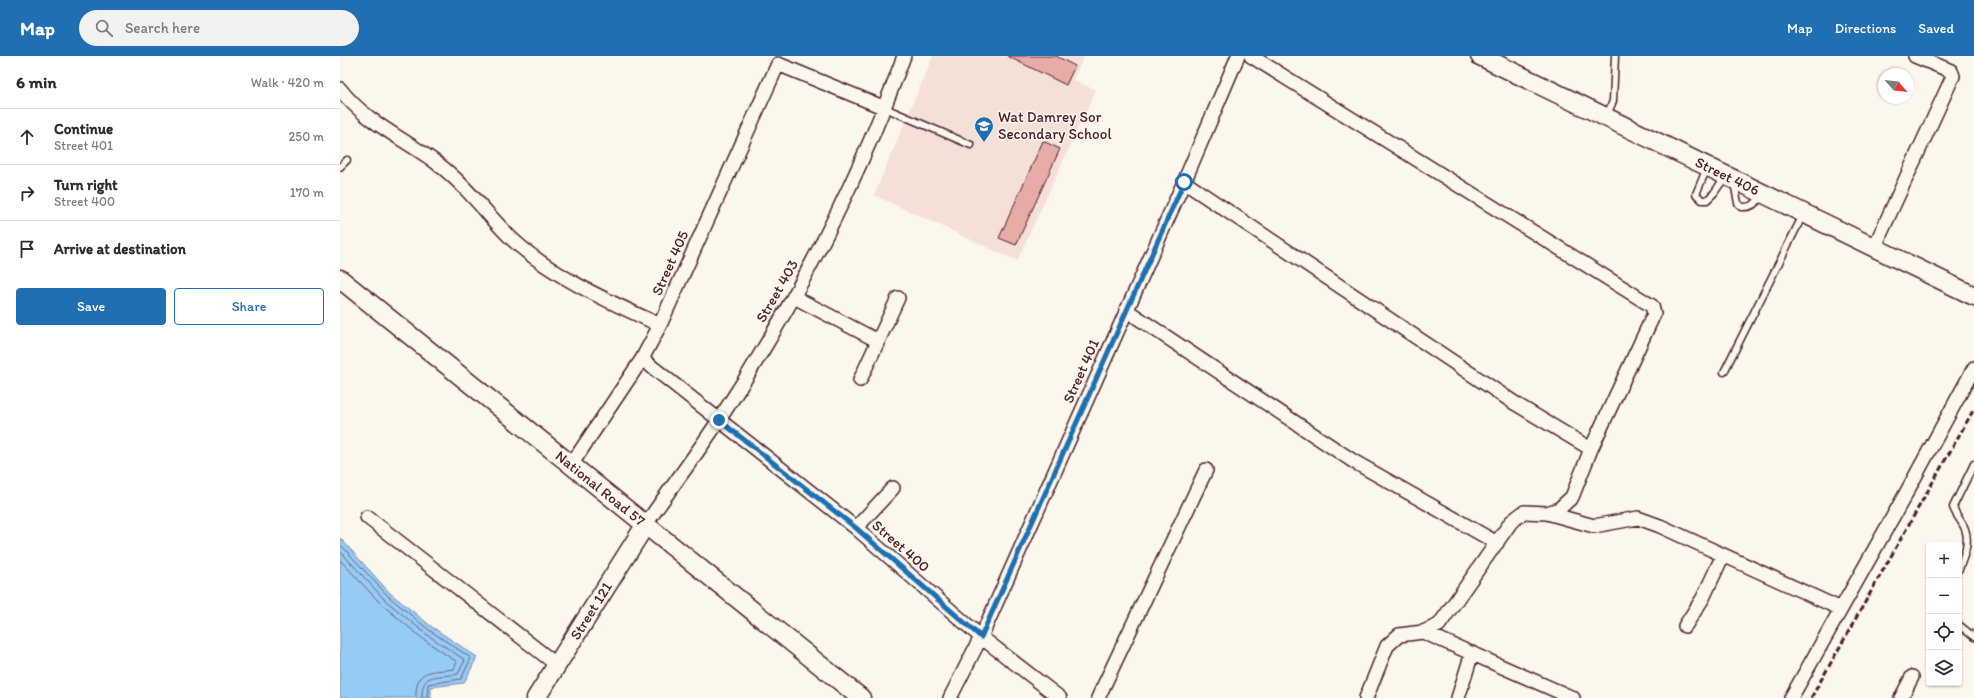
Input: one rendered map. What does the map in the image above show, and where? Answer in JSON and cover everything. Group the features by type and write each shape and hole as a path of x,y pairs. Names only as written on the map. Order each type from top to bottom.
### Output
{"street":[{"name":"Street 403","path":"646,524 719,420 794,297 828,232 885,108 904,56"},
{"name":"Street 401","path":"950,698 981,637 1184,182 1238,56"},
{"path":"1251,56 1652,306 1654,314 1591,448 1572,497 1560,509 1547,514"},
{"name":"Street 406","path":"1480,56 1974,296"},
{"path":"1874,248 1953,76 1951,71 1915,56"},
{"path":"779,60 885,108"},
{"name":"Street 405","path":"571,465 642,359 660,325 779,60"},
{"path":"340,89 361,112 394,136 438,164 462,183 513,240 536,259 586,289 660,325"},
{"path":"1184,182 1516,404 1591,448"},
{"name":"National Road 57","path":"340,279 861,698"},
{"path":"794,297 878,341"},
{"path":"860,380 898,298"},
{"path":"1126,310 1353,461 1496,543"},
{"name":"Street 400","path":"642,359 856,528 981,637 1060,698"},
{"path":"1791,698 1842,609 1974,368"},
{"path":"1098,698 1206,470"},
{"path":"856,528 893,488"},
{"path":"1366,698 1387,646 1399,635 1423,632 1440,624 1511,522 1524,512 1547,514 1594,526 1638,518 1842,609"},
{"path":"366,517 557,665"},
{"name":"Street 121","path":"536,698 646,524"},
{"path":"1685,626 1703,598 1723,555"},
{"path":"1423,632 1573,698"},
{"path":"1458,698 1472,653"},
{"path":"1901,698 1912,677"}],"lane":[{"path":"1606,117 1613,101 1615,56"},
{"path":"885,108 971,145"},
{"path":"340,167 348,160"},
{"path":"1707,166 1696,194 1702,200 1707,200 1730,178"},
{"path":"1724,372 1803,213"},
{"path":"1962,562 1965,554 1967,537 1964,528 1956,518 1953,507 1974,464"},
{"path":"1962,628 1974,638"}],"shaded area":[{"name":"Wat Damrey Sor Secondary School","path":"933,56 1084,56 1073,80 1096,90 1017,261 874,195"}],"water":[{"path":"340,538 390,593 432,627 477,657 464,683 431,687 431,698 340,698"}],"building":[{"path":"1007,56 1056,56 1075,66 1066,85"},
{"path":"1043,141 1060,149 1016,245 999,238"}],"railway":[{"path":"1811,698 1974,409"}],"place":[{"name":"Wat Damrey Sor Secondary School","path":"984,143"}],"route":[{"path":"719,420 856,528 981,637 1184,182"}]}
